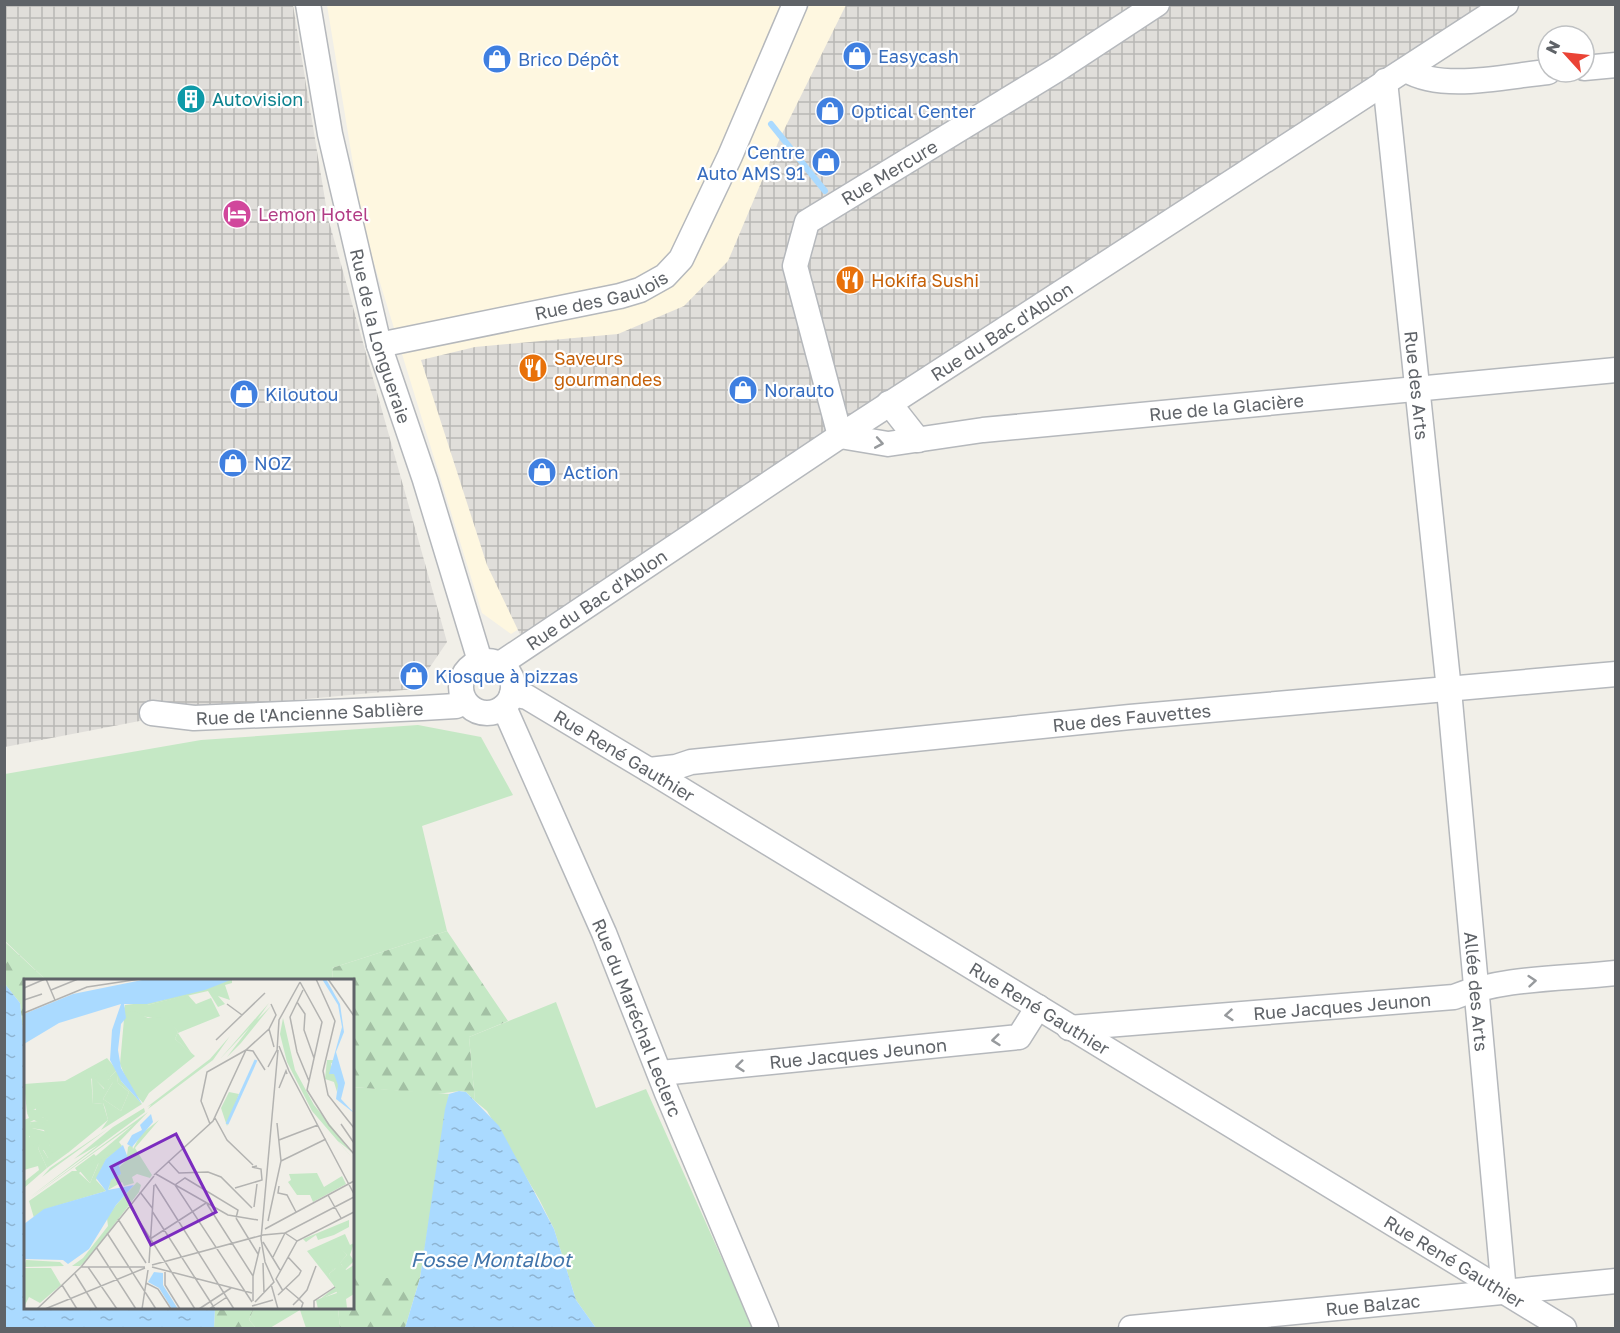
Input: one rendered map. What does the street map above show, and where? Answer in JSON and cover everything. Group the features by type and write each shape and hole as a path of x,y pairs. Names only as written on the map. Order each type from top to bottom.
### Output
{"street":[{"name":"Rue de la Longueraie","path":"308,4 330,134 379,345 490,663"},
{"name":"Rue des Gaulois","path":"379,345 620,296 640,290 665,276 681,259 739,135 795,4"},
{"name":"Rue Mercure","path":"840,436 795,266 807,222 1058,69 1157,4"},
{"name":"Rue du Bac d'Ablon","path":"490,663 1506,4"},
{"path":"1596,67 1616,65"},
{"path":"1396,76 1445,82 1536,73"},
{"name":"Rue des Arts","path":"1396,76 1417,390 1449,690"},
{"name":"Rue de la Glacière","path":"840,436 888,444 995,429 1616,370"},
{"path":"889,404 918,440"},
{"path":"490,663 511,677 508,701 487,713 478,712 465,702 460,686 462,678 472,664 490,663"},
{"name":"Rue des Fauvettes","path":"649,770 702,761 1130,717 1616,674"},
{"name":"Allée des Arts","path":"1449,690 1474,989 1504,1292"},
{"name":"Rue René Gauthier","path":"508,701 527,697 1564,1329"},
{"name":"Rue du Maréchal Leclerc","path":"508,701 766,1329"},
{"name":"Rue de l'Ancienne Sablière","path":"152,713 194,718 456,706 465,702"},
{"name":"Rue Jacques Jeunon","path":"1069,1028 1454,997 1474,989 1616,974"},
{"name":"Rue Jacques Jeunon","path":"661,1073 1019,1037 1038,1007"},
{"name":"Rue Balzac","path":"1131,1329 1616,1281"}],"shaded area":[{"path":"5,5 293,5 328,218 447,642 415,689 207,708 5,747"},
{"path":"327,5 1496,5 511,634 482,613 364,231"},
{"path":"846,5 1491,5 527,649 487,565 421,360 475,347 618,334 684,306 728,261 780,138"}],"green space":[{"path":"418,725 481,737 513,795 422,826 447,931 332,968 333,979 45,979 5,941 5,774 201,740"},
{"path":"447,931 508,1021 469,1037 475,1101 466,1092 460,1091 437,1094 354,1087 354,979 333,979 332,968"},
{"path":"4,941 45,979 24,979 24,1039 20,1003 5,984"},
{"path":"556,1002 596,1108 646,1089 753,1328 596,1328 576,1300 554,1229 539,1199 487,1111 475,1101 469,1037"},
{"path":"354,1087 449,1094 420,1278 354,1278"},
{"path":"354,1278 420,1278 405,1328 340,1328 338,1309 354,1309"},
{"path":"215,1309 254,1309 249,1320 256,1328 214,1328"},
{"path":"254,1309 338,1309 340,1328 306,1328 300,1310 270,1328 256,1328 249,1320"}],"water":[{"path":"5,984 20,1003 24,1039 24,1309 215,1309 214,1328 5,1328"},
{"name":"Fosse Montalbot","path":"459,1091 466,1092 499,1126 554,1229 576,1300 596,1328 405,1328 420,1278 445,1109 449,1094"}],"waterway":[{"path":"771,124 825,191"}],"place":[{"name":"Easycash","path":"857,56"},
{"name":"Brico Dépôt","path":"497,59"},
{"name":"Autovision","path":"191,99"},
{"name":"Optical Center","path":"830,111"},
{"name":"Centre Auto AMS 91","path":"826,162"},
{"name":"Lemon Hotel","path":"237,214"},
{"name":"Hokifa Sushi","path":"850,280"},
{"name":"Saveurs gourmandes","path":"533,368"},
{"name":"Norauto","path":"743,390"},
{"name":"Kiloutou","path":"244,394"},
{"name":"NOZ","path":"233,463"},
{"name":"Action","path":"542,472"},
{"name":"Kiosque à pizzas","path":"414,676"}]}
